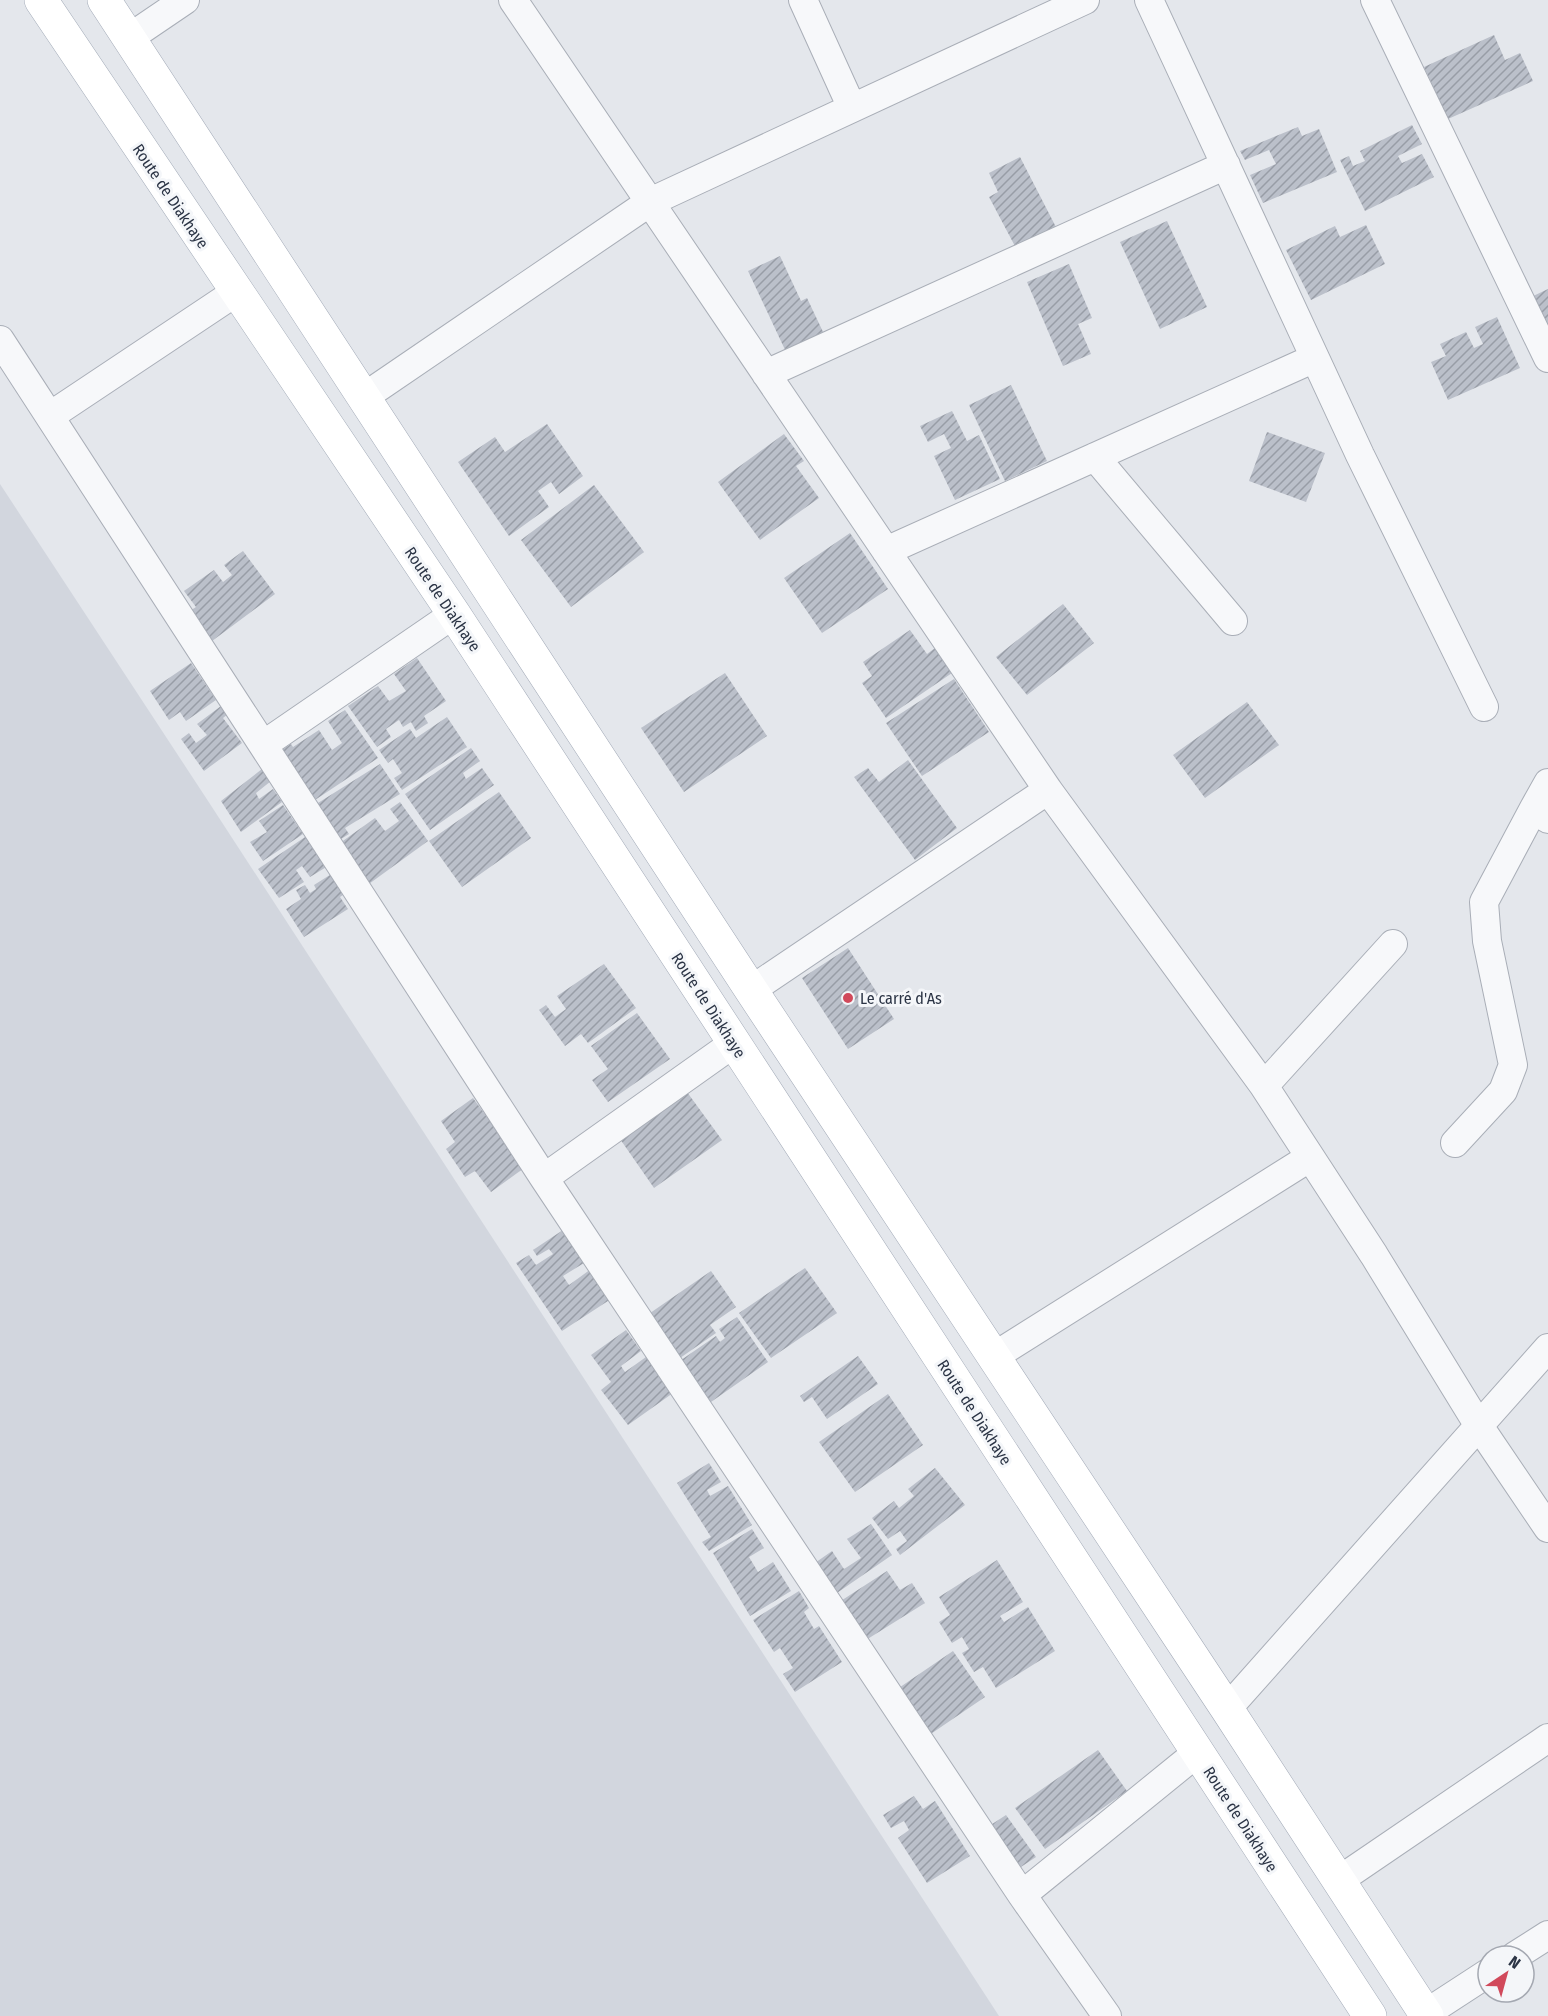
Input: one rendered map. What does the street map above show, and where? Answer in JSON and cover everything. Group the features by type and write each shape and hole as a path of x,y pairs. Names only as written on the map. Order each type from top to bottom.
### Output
{"main road":[{"name":"Route de Diakhaye","path":"41,0 454,614 1370,2016"},
{"path":"104,0 751,990 1227,1709 1426,2015"}],"street":[{"path":"129,38 185,0"},
{"path":"513,0 1048,790 1264,1086 1374,1255 1479,1426 1548,1528"},
{"path":"803,0 852,108"},
{"path":"364,397 650,202 1086,0"},
{"path":"1149,0 1360,455 1484,707"},
{"path":"1375,0 1548,358"},
{"path":"766,374 1226,165"},
{"path":"50,416 236,292"},
{"path":"0,340 544,1179 1022,1895 1107,2016"},
{"path":"886,550 1315,358"},
{"path":"1095,457 1233,621"},
{"path":"263,745 454,614"},
{"path":"1455,1143 1503,1091 1513,1065 1487,941 1484,902 1541,814 1548,783"},
{"path":"751,990 1048,790"},
{"path":"1264,1086 1393,944"},
{"path":"544,1179 734,1043"},
{"path":"993,1357 1310,1158"},
{"path":"1227,1709 1548,1348"},
{"path":"1338,1881 1548,1738"},
{"path":"1022,1895 1197,1752"},
{"path":"1534,1944 1548,1935"},
{"path":"1426,2015 1476,1981"}],"shaded area":[{"path":"0,484 210,804 999,2016 0,2016"}],"building":[{"path":"1494,35 1505,60 1520,53 1533,81 1448,119 1424,67"},
{"path":"1412,125 1422,144 1398,156 1402,163 1422,154 1434,177 1365,211 1340,160 1349,156 1353,166 1365,161 1360,151"},
{"path":"1298,127 1302,136 1319,129 1337,172 1263,203 1250,175 1276,164 1269,150 1245,160 1240,151"},
{"path":"1020,157 1057,229 1017,250 989,197 998,192 989,173"},
{"path":"1167,221 1207,307 1160,329 1120,242"},
{"path":"1366,225 1385,264 1311,300 1286,250 1335,226 1340,237"},
{"path":"780,256 801,301 807,298 825,336 787,354 748,271"},
{"path":"1069,264 1092,318 1078,324 1091,354 1063,366 1027,282"},
{"path":"1548,289 1548,336 1529,298"},
{"path":"1497,317 1520,368 1448,400 1431,362 1446,356 1440,344 1466,332 1474,348 1483,344 1475,327"},
{"path":"1011,385 1047,461 1005,481 969,405"},
{"path":"952,411 967,441 979,435 1000,479 955,500 934,456 951,448 944,434 928,442 920,426"},
{"path":"547,424 583,476 559,494 551,482 538,491 549,507 509,536 458,462 495,437 505,452"},
{"path":"1267,432 1325,453 1306,502 1249,481"},
{"path":"784,434 804,461 796,466 819,498 760,540 718,482"},
{"path":"594,485 644,552 571,607 521,540"},
{"path":"850,533 888,589 822,633 784,578"},
{"path":"243,551 275,594 208,644 186,614 196,607 184,591 214,570 223,582 232,575 224,565"},
{"path":"1063,604 1094,643 1027,695 996,657"},
{"path":"910,630 927,654 935,648 952,673 886,718 862,683 872,676 863,662"},
{"path":"417,658 446,701 424,716 428,723 416,731 411,722 403,727 399,720 386,729 391,737 377,747 348,706 378,686 389,701 406,691 394,674"},
{"path":"191,663 216,700 186,721 180,712 169,720 150,691"},
{"path":"725,673 767,736 684,792 641,728"},
{"path":"954,679 989,732 922,776 886,723"},
{"path":"1247,702 1279,745 1205,798 1173,755"},
{"path":"221,706 228,714 223,718 242,743 204,771 181,739 189,733 196,743 207,735 197,724"},
{"path":"345,710 378,758 309,804 275,754 291,744 293,747 319,730 332,750 342,743 328,721"},
{"path":"447,717 467,747 402,790 394,778 402,773 393,759 388,763 379,750 410,729 416,738"},
{"path":"471,748 480,761 463,773 466,779 482,768 494,785 430,830 405,794"},
{"path":"908,760 957,828 915,860 854,777 868,768 879,782"},
{"path":"380,764 400,794 345,828 349,834 333,844 310,808"},
{"path":"262,769 271,781 256,793 259,799 273,789 282,802 241,832 221,801"},
{"path":"499,792 531,838 462,887 429,841"},
{"path":"400,802 428,841 362,889 333,848 375,818 385,831 399,821 390,809"},
{"path":"283,805 303,834 263,861 250,842 267,832 259,821"},
{"path":"308,835 328,866 310,877 302,866 296,870 304,882 279,898 258,869"},
{"path":"333,873 346,893 340,897 348,909 304,937 286,909 301,899 296,890 305,885 310,893 316,889 314,885"},
{"name":"Le carré d'As","path":"848,948 894,1019 848,1049 802,978"},
{"path":"604,964 636,1008 588,1043 581,1034 565,1046 539,1010 546,1005 555,1017 566,1009 557,996"},
{"path":"637,1013 670,1059 608,1102 592,1080 608,1069 591,1046"},
{"path":"687,1092 722,1140 654,1188 620,1139"},
{"path":"473,1098 524,1168 491,1192 475,1171 465,1177 446,1149 455,1142 441,1121"},
{"path":"563,1230 584,1263 563,1276 569,1285 591,1269 611,1299 562,1331 516,1263 529,1255 536,1265 553,1254 549,1249 537,1256 533,1250"},
{"path":"805,1268 837,1313 771,1358 739,1313"},
{"path":"711,1271 736,1307 710,1325 716,1333 670,1365 640,1320"},
{"path":"737,1317 768,1362 701,1409 671,1367 716,1336 720,1342 725,1338 719,1329"},
{"path":"626,1330 641,1351 621,1366 625,1372 646,1357 673,1393 628,1425 601,1390 611,1382 591,1355"},
{"path":"858,1356 878,1384 827,1419 812,1397 804,1402 800,1396"},
{"path":"888,1394 923,1445 855,1492 819,1442"},
{"path":"709,1463 721,1482 707,1490 710,1496 728,1486 752,1525 709,1551 702,1542 711,1537 677,1483"},
{"path":"935,1468 965,1505 900,1555 896,1549 907,1541 900,1531 888,1539 872,1518 894,1501 899,1508 914,1496 908,1489"},
{"path":"871,1524 892,1555 834,1595 812,1565 832,1551 844,1569 861,1558 847,1539"},
{"path":"752,1529 764,1548 749,1557 758,1572 773,1562 791,1591 750,1616 713,1553"},
{"path":"997,1560 1023,1602 1000,1616 1004,1622 1028,1607 1055,1651 996,1688 983,1667 974,1672 962,1653 969,1649 962,1637 952,1643 939,1622 950,1615 939,1597"},
{"path":"887,1571 900,1590 912,1583 925,1603 858,1645 833,1606"},
{"path":"799,1591 809,1608 804,1612 814,1629 819,1626 842,1662 795,1692 783,1674 793,1668 780,1648 774,1652 753,1620"},
{"path":"953,1651 985,1697 919,1742 887,1696"},
{"path":"1098,1750 1127,1791 1045,1849 1015,1808"},
{"path":"914,1796 923,1809 935,1801 970,1856 927,1883 898,1838 909,1830 904,1821 891,1828 883,1815"},
{"path":"1006,1815 1036,1857 1012,1873 983,1830"}],"place":[{"name":"Le carré d'As","path":"848,998"}]}
